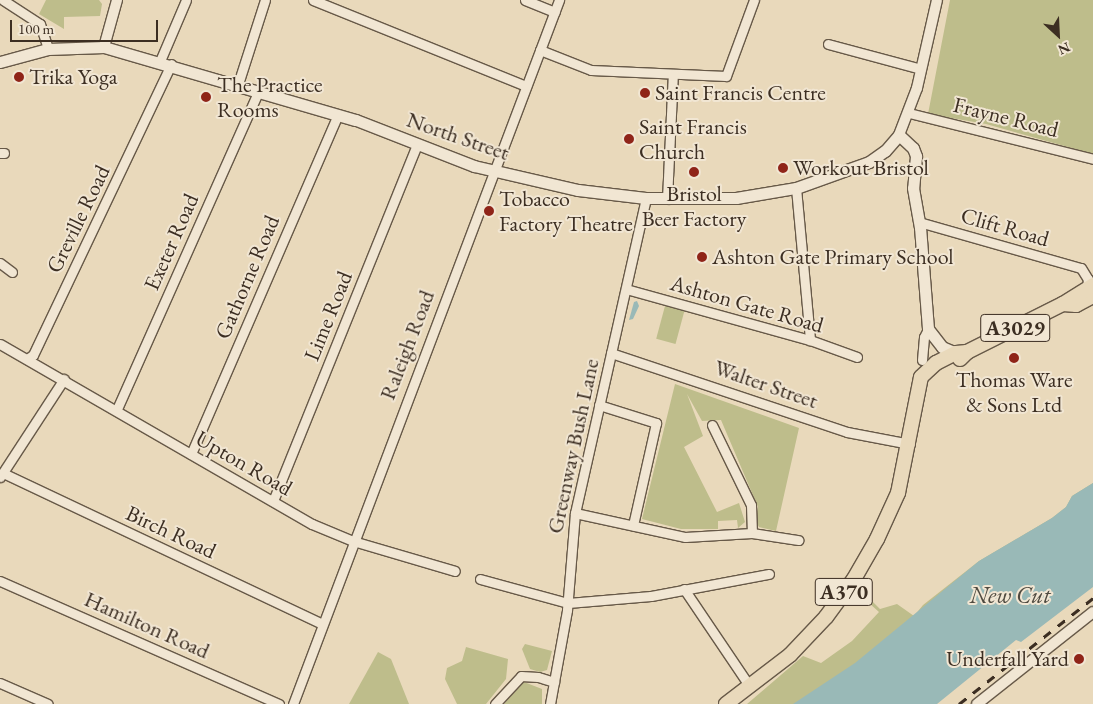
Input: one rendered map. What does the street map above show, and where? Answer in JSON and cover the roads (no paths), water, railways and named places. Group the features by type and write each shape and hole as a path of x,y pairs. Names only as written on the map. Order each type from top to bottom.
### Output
{"highway":[{"name":"A3029","path":"962,352 1091,290"},
{"name":"A370","path":"726,704 790,655 826,617 854,579 877,540 898,493 910,444 920,385 962,352"}],"main road":[{"name":"North Street","path":"0,62 48,49 104,47 166,62 338,114 417,145 495,171 578,190 646,198 752,196 796,188 868,162 885,151 899,135"},
{"path":"899,135 916,154 913,188 919,222 928,328 942,347 962,352"}],"street":[{"path":"3,0 40,24 48,49"},
{"path":"104,47 117,0"},
{"name":"Greville Road","path":"27,359 33,355 166,62 186,0"},
{"path":"238,84 265,0"},
{"path":"313,0 526,86"},
{"path":"525,0 555,12"},
{"name":"Raleigh Road","path":"293,704 559,0"},
{"path":"540,50 587,70 726,76 754,0"},
{"path":"899,135 909,114 938,0"},
{"path":"828,44 920,69"},
{"path":"667,198 673,74"},
{"name":"Exeter Road","path":"117,409 259,90"},
{"name":"Gathorne Road","path":"191,454 338,114"},
{"name":"Frayne Road","path":"909,114 1093,159"},
{"name":"Lime Road","path":"273,501 417,145"},
{"path":"796,188 810,340"},
{"name":"Greenway Bush Lane","path":"550,704 568,603 575,512 646,198"},
{"name":"Clift Road","path":"919,222 1093,272"},
{"path":"0,263 12,272"},
{"path":"1081,268 1088,279 1091,290"},
{"name":"Ashton Gate Road","path":"626,289 810,340 857,357"},
{"path":"922,360 924,337 928,328"},
{"path":"0,344 27,359"},
{"name":"Walter Street","path":"611,353 847,432 910,444"},
{"name":"Upton Road","path":"27,359 117,409 312,524 353,541 454,571"},
{"path":"2,476 64,379"},
{"path":"600,405 656,423 633,524"},
{"path":"712,425 751,505 752,533"},
{"name":"Birch Road","path":"2,476 322,624"},
{"path":"575,512 689,537 752,533 798,540"},
{"path":"480,579 568,603 651,596 769,574"},
{"name":"Hamilton Road","path":"0,581 279,704"},
{"path":"684,589 750,687"},
{"path":"977,704 1093,612"},
{"path":"495,704 522,676 538,677 554,682"},
{"path":"0,683 48,704"}],"water":[{"path":"637,301 639,306 633,319 629,320 634,302"},
{"name":"New Cut","path":"1093,483 1093,587 1021,642 1016,640 937,704 793,704 855,663 979,561 1052,518 1066,507 1072,496"}],"railway":[{"path":"959,704 1093,598"}],"place":[{"name":"Trika Yoga","path":"19,77"},
{"name":"Saint Francis Centre","path":"645,93"},
{"name":"The Practice Rooms","path":"206,97"},
{"name":"Saint Francis Church","path":"629,139"},
{"name":"Workout Bristol","path":"783,168"},
{"name":"Bristol Beer Factory","path":"694,172"},
{"name":"Tobacco Factory Theatre","path":"489,211"},
{"name":"Ashton Gate Primary School","path":"702,257"},
{"name":"Thomas Ware & Sons Ltd","path":"1014,358"},
{"name":"Underfall Yard","path":"1079,659"}]}
